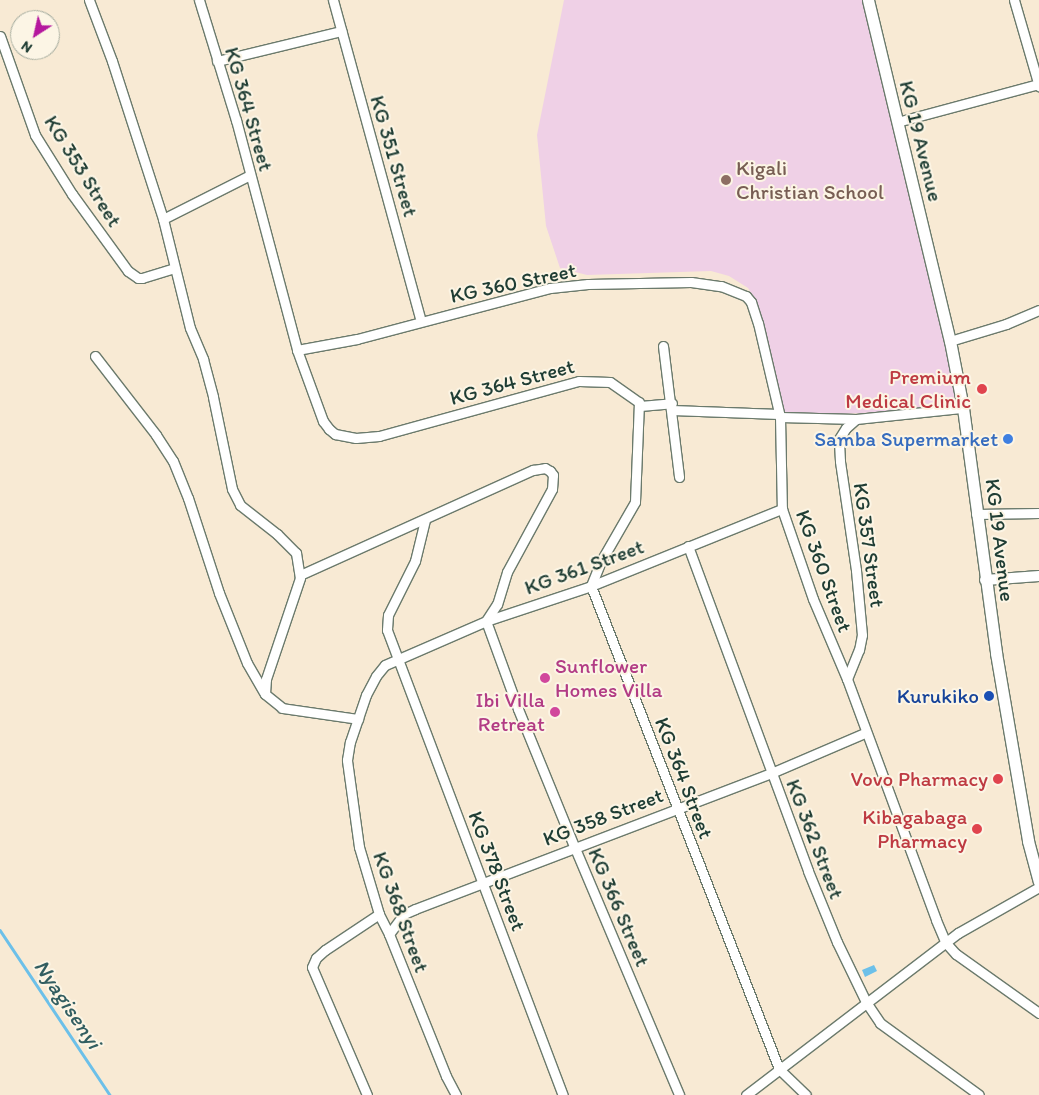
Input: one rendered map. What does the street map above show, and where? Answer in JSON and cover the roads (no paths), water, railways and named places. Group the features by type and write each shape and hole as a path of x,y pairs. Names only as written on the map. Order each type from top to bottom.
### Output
{"main road":[{"name":"KG 19 Avenue","path":"868,0 950,341 964,408 985,580 1028,841 1039,882"}],"street":[{"path":"89,0 112,61 163,220 190,328 203,360 213,397 232,489 240,505 291,546 296,553 300,575 266,679 265,694"},
{"name":"KG 364 Street","path":"199,0 250,175 297,350 328,430 343,436 356,438 379,436 579,381 610,382 633,396 640,406"},
{"name":"KG 351 Street","path":"333,0 422,321"},
{"path":"897,122 1039,85 1014,0"},
{"path":"217,62 341,31"},
{"name":"KG 353 Street","path":"0,36 35,135 72,194 128,271 138,278 142,278 175,268"},
{"path":"163,220 250,175"},
{"name":"KG 360 Street","path":"297,350 357,339 550,288 588,284 691,282 733,289 746,296 751,302 780,416 782,509 813,599 847,679 865,733 946,943 969,964 1039,1013"},
{"path":"950,341 1006,324 1039,310"},
{"path":"663,346 672,407 679,477"},
{"path":"95,356 156,434 172,461 191,506 218,593 247,664 265,694 282,708 358,719"},
{"path":"591,586 601,561 635,502 640,406 780,416 856,419 964,408"},
{"name":"KG 357 Street","path":"847,679 859,650 862,635 856,570 840,461 839,438 856,419"},
{"path":"300,575 533,470 545,468 552,475 553,482 548,496 507,572 497,604 486,620"},
{"name":"KG 361 Street","path":"398,660 486,620 591,586 782,509"},
{"path":"976,514 1039,513"},
{"name":"KG 378 Street","path":"425,520 415,561 386,622 398,660 563,1095"},
{"name":"KG 362 Street","path":"688,546 771,773 837,942 866,1002 880,1023 979,1095"},
{"path":"985,580 1039,576"},
{"name":"KG 364 Street","path":"591,586 779,1069 806,1095"},
{"name":"KG 366 Street","path":"486,620 518,709 680,1095"},
{"name":"KG 368 Street","path":"398,660 385,665 376,676 350,742 348,774 358,848 379,914 389,934 446,1076 456,1095"},
{"name":"KG 358 Street","path":"389,934 404,914 415,909 483,884 574,846 623,830 771,773 865,733"},
{"path":"746,1095 958,933 1039,887"},
{"path":"367,1095 312,967 316,958 324,950 379,914"}],"water":[{"path":"874,965 877,971 865,977 862,970"}],"waterway":[{"name":"Nyagisenyi","path":"0,930 110,1095"}],"place":[{"name":"Kigali Christian School","path":"726,180"},
{"name":"Premium Medical Clinic","path":"982,389"},
{"name":"Samba Supermarket","path":"1008,439"},
{"name":"Sunflower Homes Villa","path":"545,678"},
{"name":"Kurukiko","path":"989,696"},
{"name":"Ibi Villa Retreat","path":"555,712"},
{"name":"Vovo Pharmacy","path":"998,779"},
{"name":"Kibagabaga Pharmacy","path":"977,829"}]}
